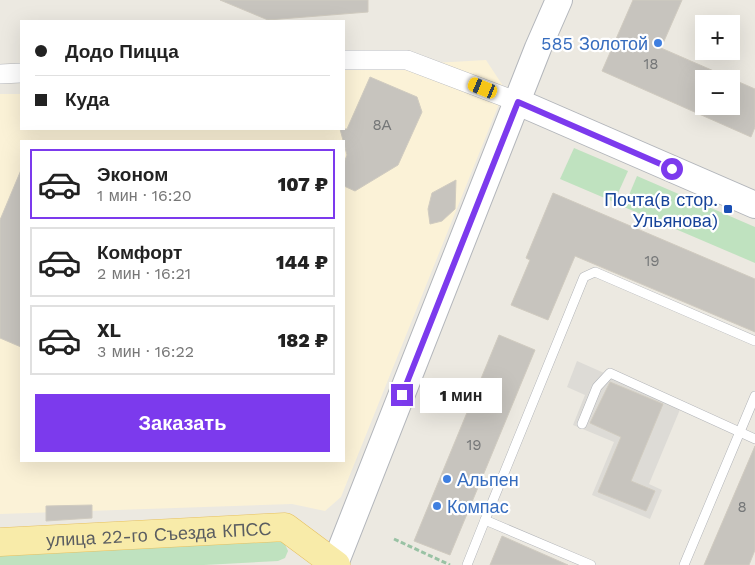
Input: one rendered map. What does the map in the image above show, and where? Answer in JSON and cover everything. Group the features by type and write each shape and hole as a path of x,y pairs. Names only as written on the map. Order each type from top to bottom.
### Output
{"main road":[{"path":"333,565 558,0"},
{"path":"518,102 755,205"},
{"name":"улица 22-го Съезда КПСС","path":"0,542 285,526 333,565"}],"street":[{"path":"345,60 407,60 518,102"},
{"path":"0,74 20,73"}],"lane":[{"path":"467,565 584,277 595,272 755,341"},
{"path":"582,424 597,387 610,373 755,439"},
{"path":"684,565 755,396"},
{"path":"485,520 591,565"}],"path":[{"path":"394,539 450,565"}],"shaded area":[{"path":"486,60 505,89 341,497 325,511 292,504 0,514 0,94 20,94 20,130 345,130 345,62 399,65"},
{"path":"577,361 681,407 649,484 662,490 650,519 592,495 614,442 573,425 585,395 567,387"}],"green space":[{"path":"574,148 628,171 614,202 560,179"},
{"path":"637,176 755,227 755,263 624,207"},
{"path":"276,539 284,542 288,551 285,558 278,561 204,565 0,565 0,553"}],"building":[{"path":"220,0 368,0 368,12 268,20"},
{"path":"633,0 682,0 661,48 711,70 695,70 695,112 602,71"},
{"path":"370,77 417,97 422,112 398,165 355,191 345,186 345,160 347,155 345,140 343,140 340,130 347,129"},
{"path":"740,82 755,89 755,127 751,137 701,115 740,115"},
{"path":"20,172 20,347 0,338 0,220"},
{"path":"456,180 455,209 442,221 430,224 428,209 432,193"},
{"path":"553,193 755,279 755,332 575,256 548,320 511,305 530,260 526,258"},
{"path":"499,335 535,350 450,555 414,541"},
{"path":"610,382 663,404 631,481 655,491 646,511 598,492 621,437 590,423"},
{"path":"755,446 755,550 749,565 704,565"},
{"path":"92,505 92,518 46,521 46,506"},
{"path":"502,536 568,565 490,565"}],"place":[{"name":"585 Золотой","path":"658,43"},
{"name":"Почта(в стор. Ульянова)","path":"728,209"},
{"name":"Альпен","path":"447,479"},
{"name":"Компас","path":"437,506"}],"route":[{"path":"402,395 518,102 672,169"}]}
